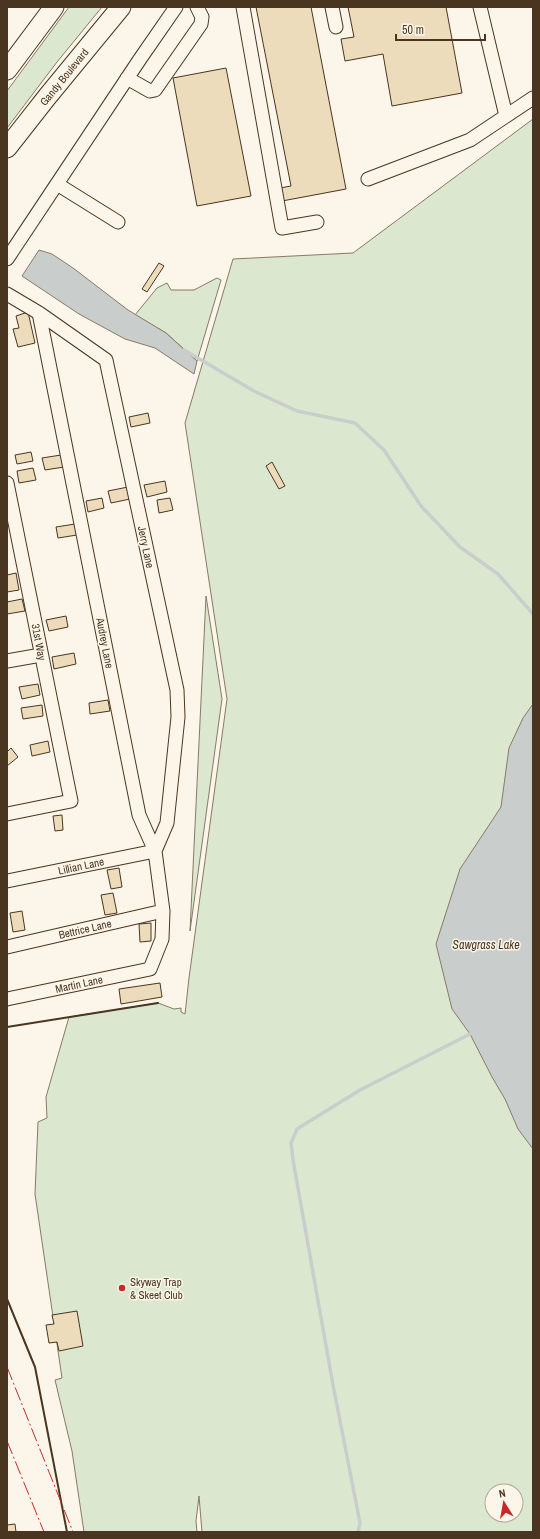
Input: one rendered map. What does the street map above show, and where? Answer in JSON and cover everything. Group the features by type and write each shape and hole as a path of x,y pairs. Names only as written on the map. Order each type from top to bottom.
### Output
{"highway":[{"path":"7,70 54,7"},
{"name":"Gandy Boulevard","path":"7,148 47,97 122,7"}],"street":[{"path":"7,259 176,7"},
{"path":"127,78 150,91 155,90 201,24 202,17 197,7"},
{"path":"243,7 282,228 317,222"},
{"path":"332,7 336,27"},
{"path":"480,7 506,116"},
{"path":"368,179 470,140 533,98"},
{"path":"57,184 118,222"},
{"name":"Jerry Lane","path":"7,294 39,313 106,360 177,690 178,717 167,823 155,851"},
{"name":"Audrey Lane","path":"39,313 139,815 155,851 163,911 162,939 150,969"},
{"name":"31st Way","path":"7,483 10,515 71,801 8,811"},
{"path":"7,661 41,655"},
{"name":"Lillian Lane","path":"7,881 155,851"},
{"name":"Bettrice Lane","path":"7,947 163,911"},
{"name":"Martin Lane","path":"7,999 150,969"}],"green space":[{"path":"69,7 102,7 57,62 7,128 7,91"},
{"path":"533,119 533,1532 202,1532 199,1496 196,1521 197,1532 84,1532 72,1451 55,1380 62,1378 35,1194 38,1122 47,1118 46,1097 69,1017 158,1003 174,1009 181,1008 181,1012 185,1014 227,699 185,423 233,259 353,253"},
{"path":"217,278 221,280 197,361 166,333 135,315 157,288 167,283 171,290 194,290"},
{"path":"206,596 222,699 190,931"}],"water":[{"path":"39,250 52,254 128,310 166,333 197,361 194,374 155,348 125,339 79,314 22,276"},
{"name":"Sawgrass Lake","path":"533,704 533,1149 518,1129 505,1099 470,1034 452,1009 436,944 460,869 501,807 509,748 523,718"}],"building":[{"path":"256,7 311,7 346,189 282,201 280,188 291,186"},
{"path":"348,7 446,7 462,93 392,106 383,54 345,61 341,39 354,37"},
{"path":"226,68 251,196 197,206 173,78"},
{"path":"159,263 164,266 147,292 142,289"},
{"path":"28,312 35,343 18,347 13,329 19,328 16,316"},
{"path":"148,413 150,423 131,427 129,417"},
{"path":"31,452 33,461 17,464 15,455"},
{"path":"61,455 64,467 45,470 42,458"},
{"path":"272,462 285,486 279,489 266,466"},
{"path":"33,468 36,480 19,483 17,471"},
{"path":"165,481 167,492 147,497 144,485"},
{"path":"128,487 130,499 111,503 108,491"},
{"path":"102,498 104,508 88,512 86,501"},
{"path":"170,498 173,510 159,513 157,500"},
{"path":"75,524 77,535 58,538 56,527"},
{"path":"16,573 19,590 7,592 7,575"},
{"path":"22,599 25,611 7,614 7,602"},
{"path":"66,616 68,627 49,631 46,620"},
{"path":"74,653 76,664 54,669 52,657"},
{"path":"38,684 40,695 22,699 19,687"},
{"path":"108,700 110,711 90,714 89,703"},
{"path":"42,705 43,716 23,719 21,708"},
{"path":"48,741 50,752 32,756 30,745"},
{"path":"11,748 18,757 7,766 7,752"},
{"path":"62,815 63,830 55,831 53,816"},
{"path":"119,868 122,887 111,889 107,870"},
{"path":"113,893 117,913 105,915 101,895"},
{"path":"22,911 25,930 13,932 10,913"},
{"path":"151,923 151,941 140,942 139,924"},
{"path":"160,983 162,997 121,1004 119,989"},
{"path":"77,1311 83,1346 59,1351 57,1342 49,1343 46,1325 54,1324 52,1315"},
{"path":"15,1524 16,1532 7,1532 7,1525"}],"waterway":[{"path":"184,350 254,391 297,411 355,423 384,450 421,506 460,547 498,574 533,614"},
{"path":"358,1532 360,1523 333,1385 291,1143 297,1129 360,1090 470,1034"}],"wall":[{"path":"7,1027 158,1003"},
{"path":"7,1299 35,1367 67,1532"}],"power":[{"path":"7,1367 73,1532"},
{"path":"7,1441 44,1532"}],"place":[{"name":"Skyway Trap & Skeet Club","path":"122,1288"}]}
